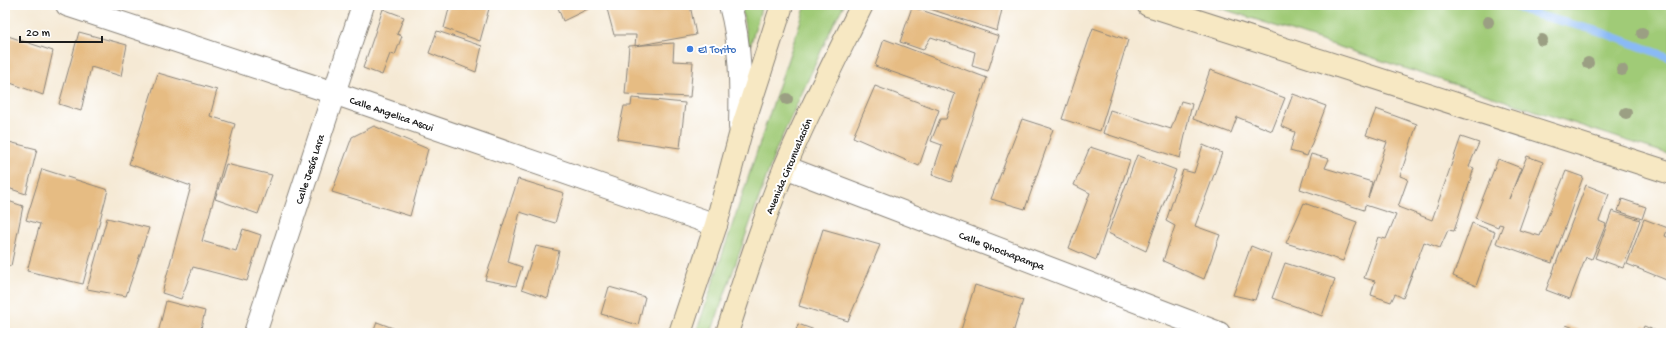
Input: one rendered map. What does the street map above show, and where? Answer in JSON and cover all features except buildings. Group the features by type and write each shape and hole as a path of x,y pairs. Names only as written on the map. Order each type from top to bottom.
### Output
{"main road":[{"path":"680,333 716,225 740,135 782,5"},
{"name":"Avenida Circunvalación","path":"727,333 751,258 785,167 820,90 862,5"},
{"path":"1148,5 1671,173"}],"street":[{"name":"Calle Angelica Ascui","path":"67,5 334,93 716,225"},
{"name":"Calle Jesús Lara","path":"255,333 363,5"},
{"path":"730,5 735,23 741,79 740,135"},
{"name":"Calle Qhochapampa","path":"785,167 1219,333"}],"green space":[{"path":"741,5 762,5 749,50"},
{"path":"806,5 844,5 833,25 776,150 711,333 696,333"},
{"path":"1211,5 1671,5 1671,155"}],"waterway":[{"path":"1511,5 1534,14 1598,31 1671,58"}],"place":[{"name":"El Torito","path":"690,49"}]}
